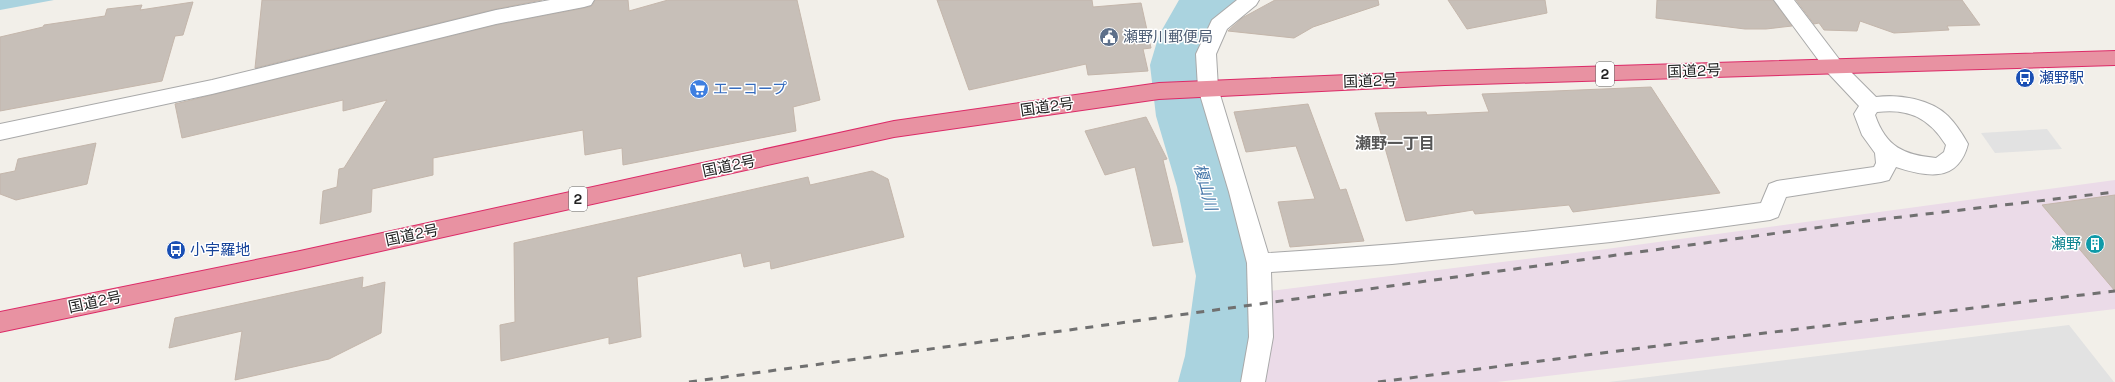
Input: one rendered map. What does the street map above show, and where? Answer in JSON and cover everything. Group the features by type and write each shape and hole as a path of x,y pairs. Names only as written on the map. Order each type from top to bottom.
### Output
{"highway":[{"name":"国道2号","path":"0,322 307,258 894,129 1159,91 1445,78 1834,68 2115,58"}],"street":[{"path":"0,132 212,87 496,17 584,0"},
{"path":"1249,0 1219,25 1206,54 1204,88 1240,192 1259,263 1261,337 1253,382"},
{"path":"1784,0 1834,68 1871,105"},
{"path":"1896,102 1913,107 1938,119 1957,144 1954,156 1942,165 1911,165 1899,161 1885,149 1868,129 1864,114 1871,105 1896,102"},
{"path":"1259,263 1392,255 1611,233 1770,211 1776,190 1881,174 1887,163 1885,149"}],"shaded area":[{"path":"2047,129 2062,149 1995,153 1981,133"},
{"path":"2115,180 2115,309 1497,382 1240,382 1254,293 1599,250"},
{"path":"2069,325 2114,382 1609,382"}],"water":[{"path":"0,0 54,0 0,10"}],"building":[{"path":"262,0 542,0 496,9 255,68"},
{"path":"595,0 628,0 629,11 668,0 797,0 820,100 793,107 796,131 623,165 622,148 585,155 583,130 433,158 433,175 372,189 371,212 320,224 323,191 337,187 339,169 344,168 387,100 343,111 343,100 182,138 175,104 496,25 584,8 592,6"},
{"path":"937,0 1092,0 1093,7 1141,3 1151,48 1143,49 1148,71 1088,75 1086,64 969,90"},
{"path":"1275,0 1378,0 1379,5 1313,27 1294,38 1228,31 1242,18"},
{"path":"1448,0 1545,0 1547,13 1467,29"},
{"path":"1657,0 1773,0 1792,26 1766,29 1745,29 1656,18"},
{"path":"1796,0 1962,0 1980,25 1947,26 1949,30 1894,33 1860,21 1857,31 1824,30 1819,23 1814,24"},
{"path":"193,2 183,35 175,36 162,81 0,111 0,37 43,27 44,25 105,16 107,9 142,5 140,10"},
{"path":"1651,87 1720,193 1573,212 1569,205 1475,214 1473,210 1406,221 1375,113 1426,112 1427,115 1489,112 1482,94"},
{"path":"1308,104 1340,190 1346,189 1364,241 1290,247 1278,202 1315,199 1296,146 1246,152 1234,112"},
{"path":"1146,117 1167,159 1163,160 1183,242 1153,246 1135,167 1105,175 1085,131"},
{"path":"96,143 87,184 16,200 0,194 0,174 15,171 18,159"},
{"path":"872,171 888,179 904,237 771,269 770,261 744,267 741,253 637,277 641,337 609,344 609,337 501,361 500,325 515,322 514,243 808,177 810,185"},
{"name":"瀬野","path":"2115,195 2115,291 2042,205"},
{"path":"363,277 362,288 385,282 381,333 329,359 235,380 242,331 169,348 175,318"}],"waterway":[{"name":"榎山川","path":"1211,0 1200,9 1186,35 1178,65 1185,116 1207,187 1228,276 1219,356 1212,382"}],"railway":[{"path":"689,382 1858,222 2115,192"},
{"path":"1378,382 1649,347 2115,291"}],"place":[{"name":"瀬野川郵便局","path":"1109,37"},
{"name":"瀬野駅","path":"2025,78"},
{"name":"エーコープ","path":"699,89"},
{"name":"瀬野","path":"2095,244"},
{"name":"小宇羅地","path":"176,250"}],"district":[{"name":"瀬野一丁目","path":"1395,143"}]}
